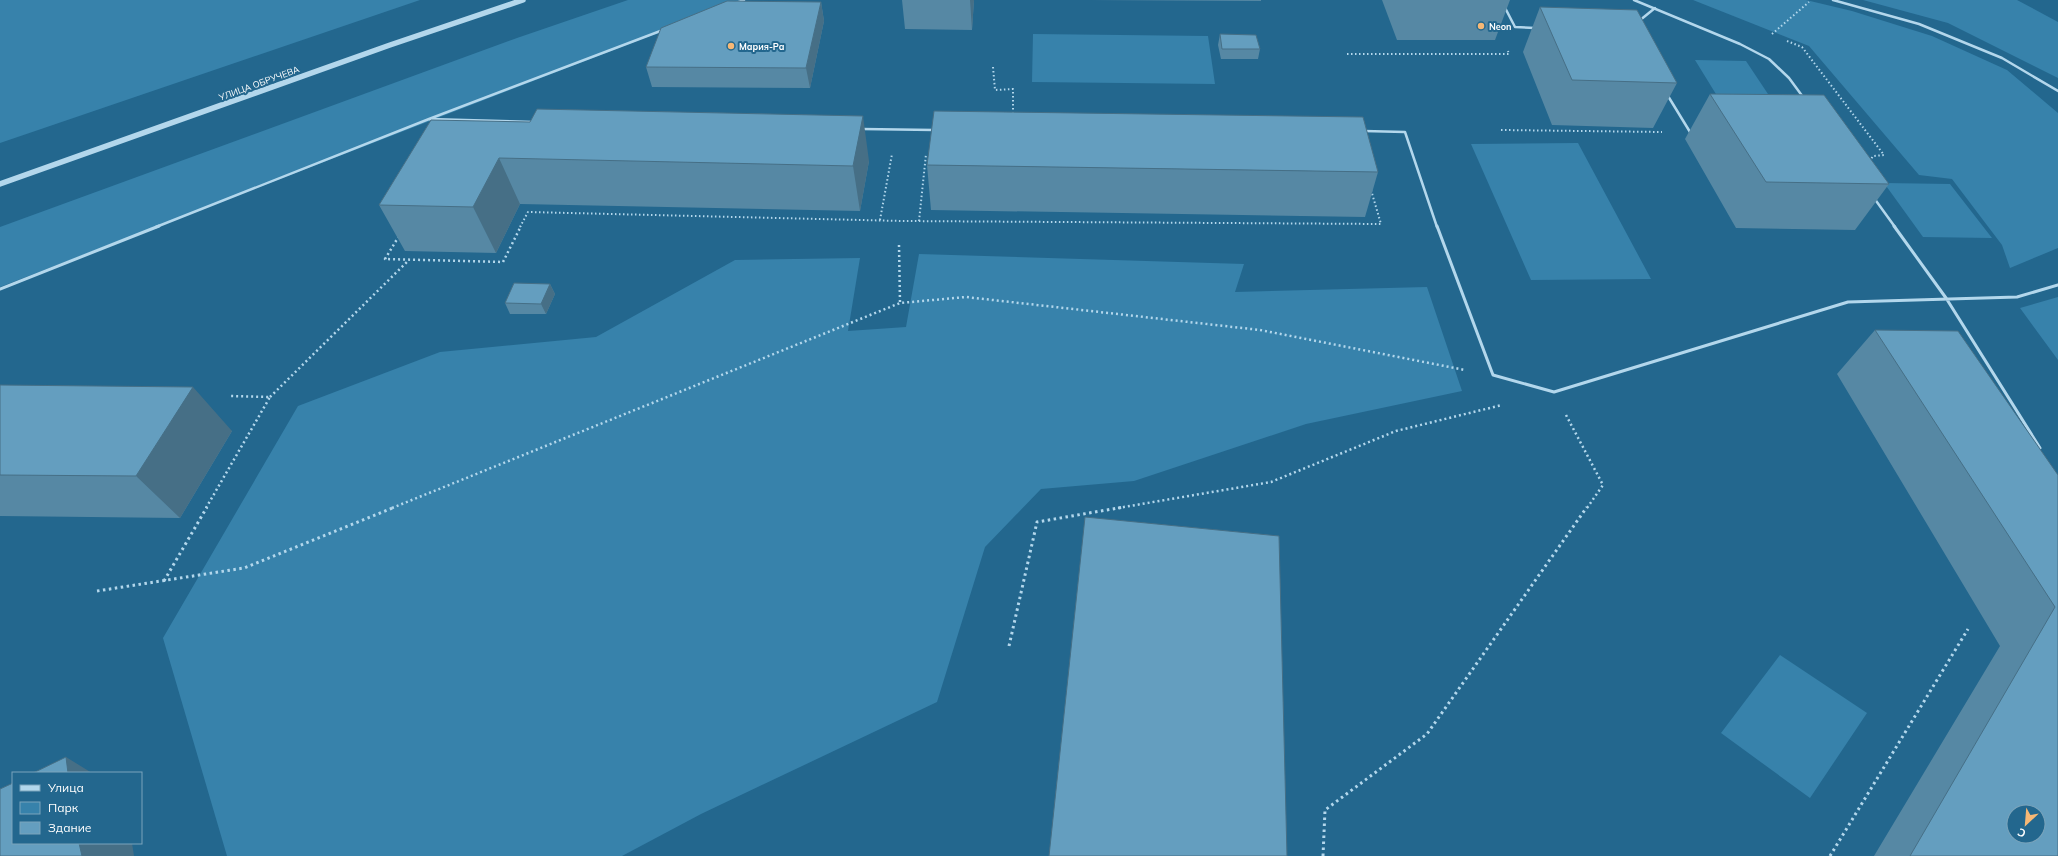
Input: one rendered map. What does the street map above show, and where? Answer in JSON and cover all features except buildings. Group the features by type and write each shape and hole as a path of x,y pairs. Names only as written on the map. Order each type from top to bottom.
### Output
{"street":[{"name":"УЛИЦА ОБРУЧЕВА","path":"0,184 382,48 524,0"}],"lane":[{"path":"729,6 744,0"},
{"path":"1501,0 1515,27 1539,28"},
{"path":"1634,0 1740,44 1769,59 1789,78 1807,104"},
{"path":"1833,0 1926,27 2002,58 2058,91"},
{"path":"1638,22 1655,8"},
{"path":"0,289 429,119 670,28"},
{"path":"1666,94 1690,132"},
{"path":"429,119 533,122"},
{"path":"860,129 938,130"},
{"path":"1358,131 1405,132 1447,257 1493,375 1554,392 1848,302 2017,297 2058,285"},
{"path":"1872,194 1946,298 2041,450"}],"path":[{"path":"1778,37 1772,35 1811,0"},
{"path":"1784,40 1802,47 1884,155 1873,156 1868,163"},
{"path":"1347,54 1509,54"},
{"path":"993,67 995,90 1013,90 1013,117"},
{"path":"1501,130 1690,132"},
{"path":"919,221 926,150"},
{"path":"880,220 892,151"},
{"path":"401,231 385,259 503,262 528,212 919,221 1381,224 1370,186"},
{"path":"899,245 900,303"},
{"path":"164,581 270,396 409,260"},
{"path":"97,591 244,568 900,303 966,296 1260,330 1493,375"},
{"path":"1323,856 1325,810 1427,734 1603,485 1554,392"},
{"path":"230,396 270,396"},
{"path":"1009,646 1036,522 1270,482 1396,431 1509,403"},
{"path":"1830,856 1968,629"}],"green space":[{"path":"0,0 420,0 0,143"},
{"path":"628,0 743,0 0,287 0,227 517,38"},
{"path":"1693,0 1806,0 1852,11 1932,36 2007,70 2058,113 2058,248 2010,268 2002,245 1952,179 1919,175 1809,46"},
{"path":"1863,0 2017,0 2058,22 2058,78 1948,23"},
{"path":"1033,34 1208,36 1215,84 1032,82"},
{"path":"1695,60 1746,61 1780,112 1727,112"},
{"path":"1578,143 1651,279 1531,280 1471,144"},
{"path":"1884,183 1950,184 1992,238 1923,237"},
{"path":"919,254 1244,264 1235,292 1427,287 1462,391 1306,424 1134,481 1041,489 985,547 937,702 701,814 622,856 227,856 163,638 298,406 440,352 596,337 735,260 860,258 848,331 906,327"},
{"path":"2058,297 2058,360 2020,308"},
{"path":"1780,655 1867,713 1810,798 1721,733"}],"place":[{"name":"Neon","path":"1481,26"},
{"name":"Мария-Ра","path":"731,46"}]}
